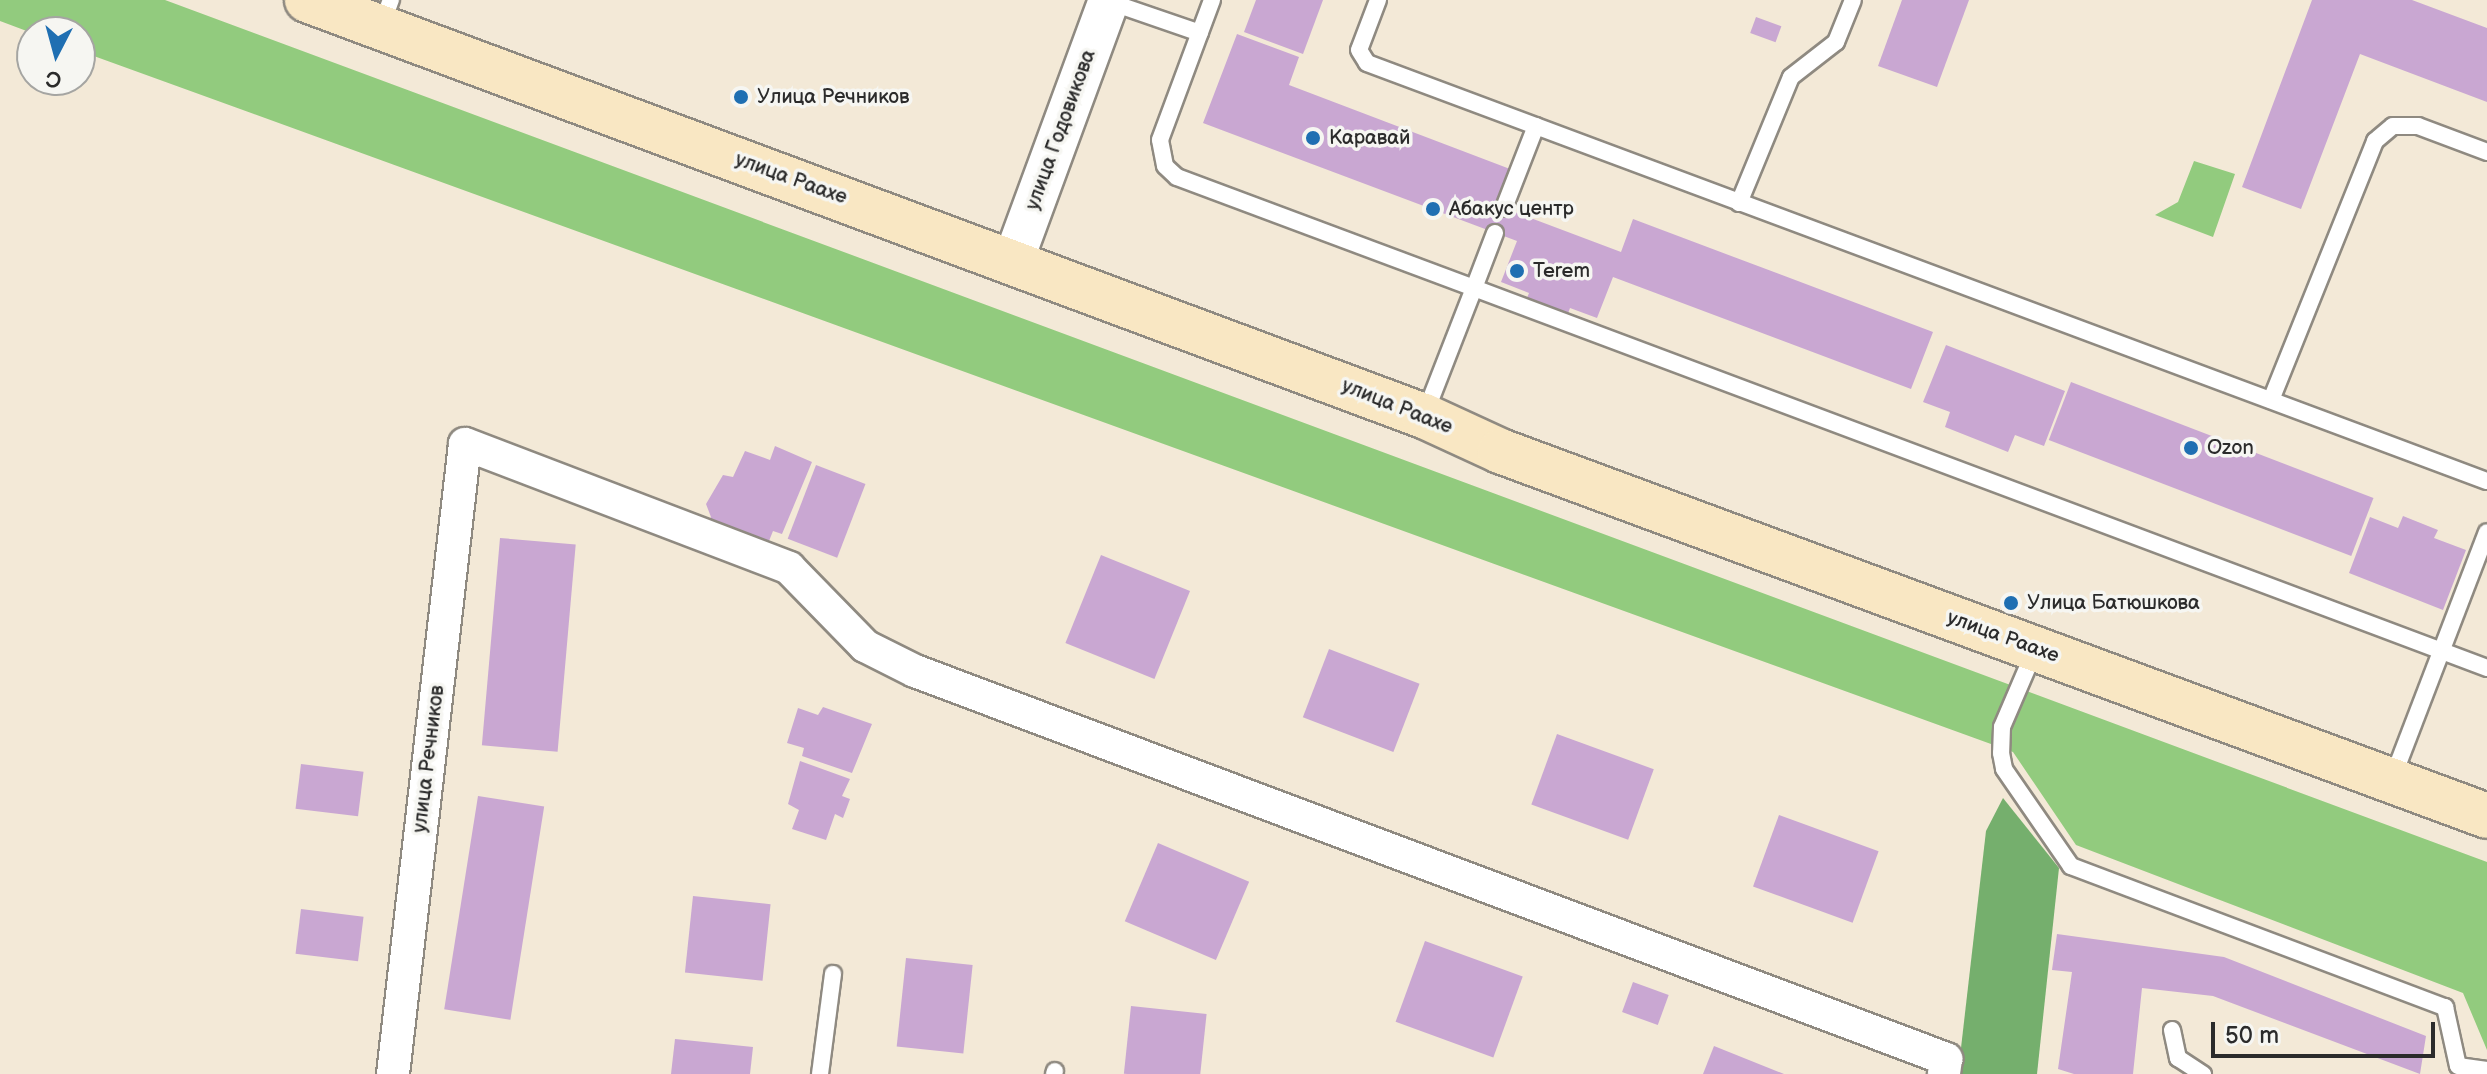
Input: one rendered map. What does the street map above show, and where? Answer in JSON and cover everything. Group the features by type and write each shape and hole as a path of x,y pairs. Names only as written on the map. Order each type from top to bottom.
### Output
{"main road":[{"name":"улица Раахе","path":"307,0 386,14 1013,261 1424,416 1500,451 2487,816"}],"street":[{"name":"улица Годовикова","path":"1013,261 1108,1"},
{"name":"улица Речников","path":"393,1074 465,444 789,568 865,646 915,671 1946,1059 1944,1074"}],"lane":[{"path":"1212,0 1160,140 1165,166 1177,177 2487,668"},
{"path":"1378,0 1359,50 1367,63 2487,481"},
{"path":"1739,203 1791,77 1836,42 1853,0"},
{"path":"1108,1 1200,33"},
{"path":"1504,208 1536,126"},
{"path":"2271,400 2375,141 2393,126 2418,126 2487,152"},
{"path":"1424,416 1495,233"},
{"path":"2391,781 2487,532"},
{"path":"2035,648 2002,727 2001,753 2004,769 2071,866 2445,1007 2458,1070 2487,1070"},
{"path":"820,1074 833,974"},
{"path":"2172,1030 2178,1058 2203,1074"}],"green space":[{"path":"0,0 165,0 2487,862 2487,1050 2463,993 2076,845 2013,752 96,57 96,16 16,16 16,27 0,21"},
{"path":"2194,161 2235,174 2213,237 2155,215 2178,202"},
{"path":"2003,798 2059,868 2037,1074 1958,1074 1986,831"}],"building":[{"path":"1256,0 1323,0 1303,54 1244,32"},
{"path":"1902,0 1969,0 1937,87 1878,66"},
{"path":"2312,0 2412,0 2487,28 2487,102 2360,54 2301,209 2242,187"},
{"path":"1756,17 1781,26 1776,42 1750,33"},
{"path":"1237,34 1299,57 1289,85 1510,169 1496,205 1621,252 1633,219 1933,332 1911,389 1613,277 1597,318 1570,308 1566,319 1525,303 1529,293 1501,282 1517,241 1203,123"},
{"path":"1946,345 2065,391 2044,446 2015,435 2008,452 1945,427 1950,412 1923,402"},
{"path":"2071,382 2373,498 2351,556 2049,440"},
{"path":"775,446 812,462 782,534 773,531 767,546 707,525 711,517 706,504 723,475 733,477 745,451 770,460"},
{"path":"816,465 865,484 837,558 788,539"},
{"path":"2403,516 2438,530 2434,538 2466,550 2443,610 2349,573 2370,517 2398,528"},
{"path":"500,538 576,545 558,752 482,745"},
{"path":"1101,555 1190,591 1154,679 1065,643"},
{"path":"1329,649 1420,684 1393,752 1303,717"},
{"path":"823,707 872,724 852,773 802,756 804,748 787,743 798,708 818,715"},
{"path":"1557,734 1654,769 1628,840 1531,804"},
{"path":"800,761 850,779 842,796 850,799 843,818 835,814 826,840 792,829 799,810 788,804"},
{"path":"301,764 364,772 358,816 296,809"},
{"path":"478,796 544,806 510,1020 444,1009"},
{"path":"1779,815 1879,851 1853,923 1753,886"},
{"path":"1158,843 1249,882 1216,960 1125,921"},
{"path":"693,896 771,904 763,981 685,973"},
{"path":"301,909 364,917 358,961 296,954"},
{"path":"2057,934 2224,957 2426,1036 2420,1074 2213,996 2142,988 2133,1074 2074,1074 2058,1069 2072,972 2052,970"},
{"path":"1425,941 1523,977 1493,1057 1396,1022"},
{"path":"906,958 973,965 963,1054 897,1047"},
{"path":"1633,982 1669,995 1658,1025 1622,1012"},
{"path":"1131,1006 1207,1014 1200,1074 1124,1074"},
{"path":"675,1039 753,1047 750,1074 671,1074"},
{"path":"1714,1046 1784,1074 1703,1074"}],"place":[{"name":"Улица Речников","path":"741,97"},
{"name":"Каравай","path":"1313,138"},
{"name":"Абакус центр","path":"1433,209"},
{"name":"Terem","path":"1517,271"},
{"name":"Ozon","path":"2191,448"},
{"name":"Улица Батюшкова","path":"2011,603"}]}
